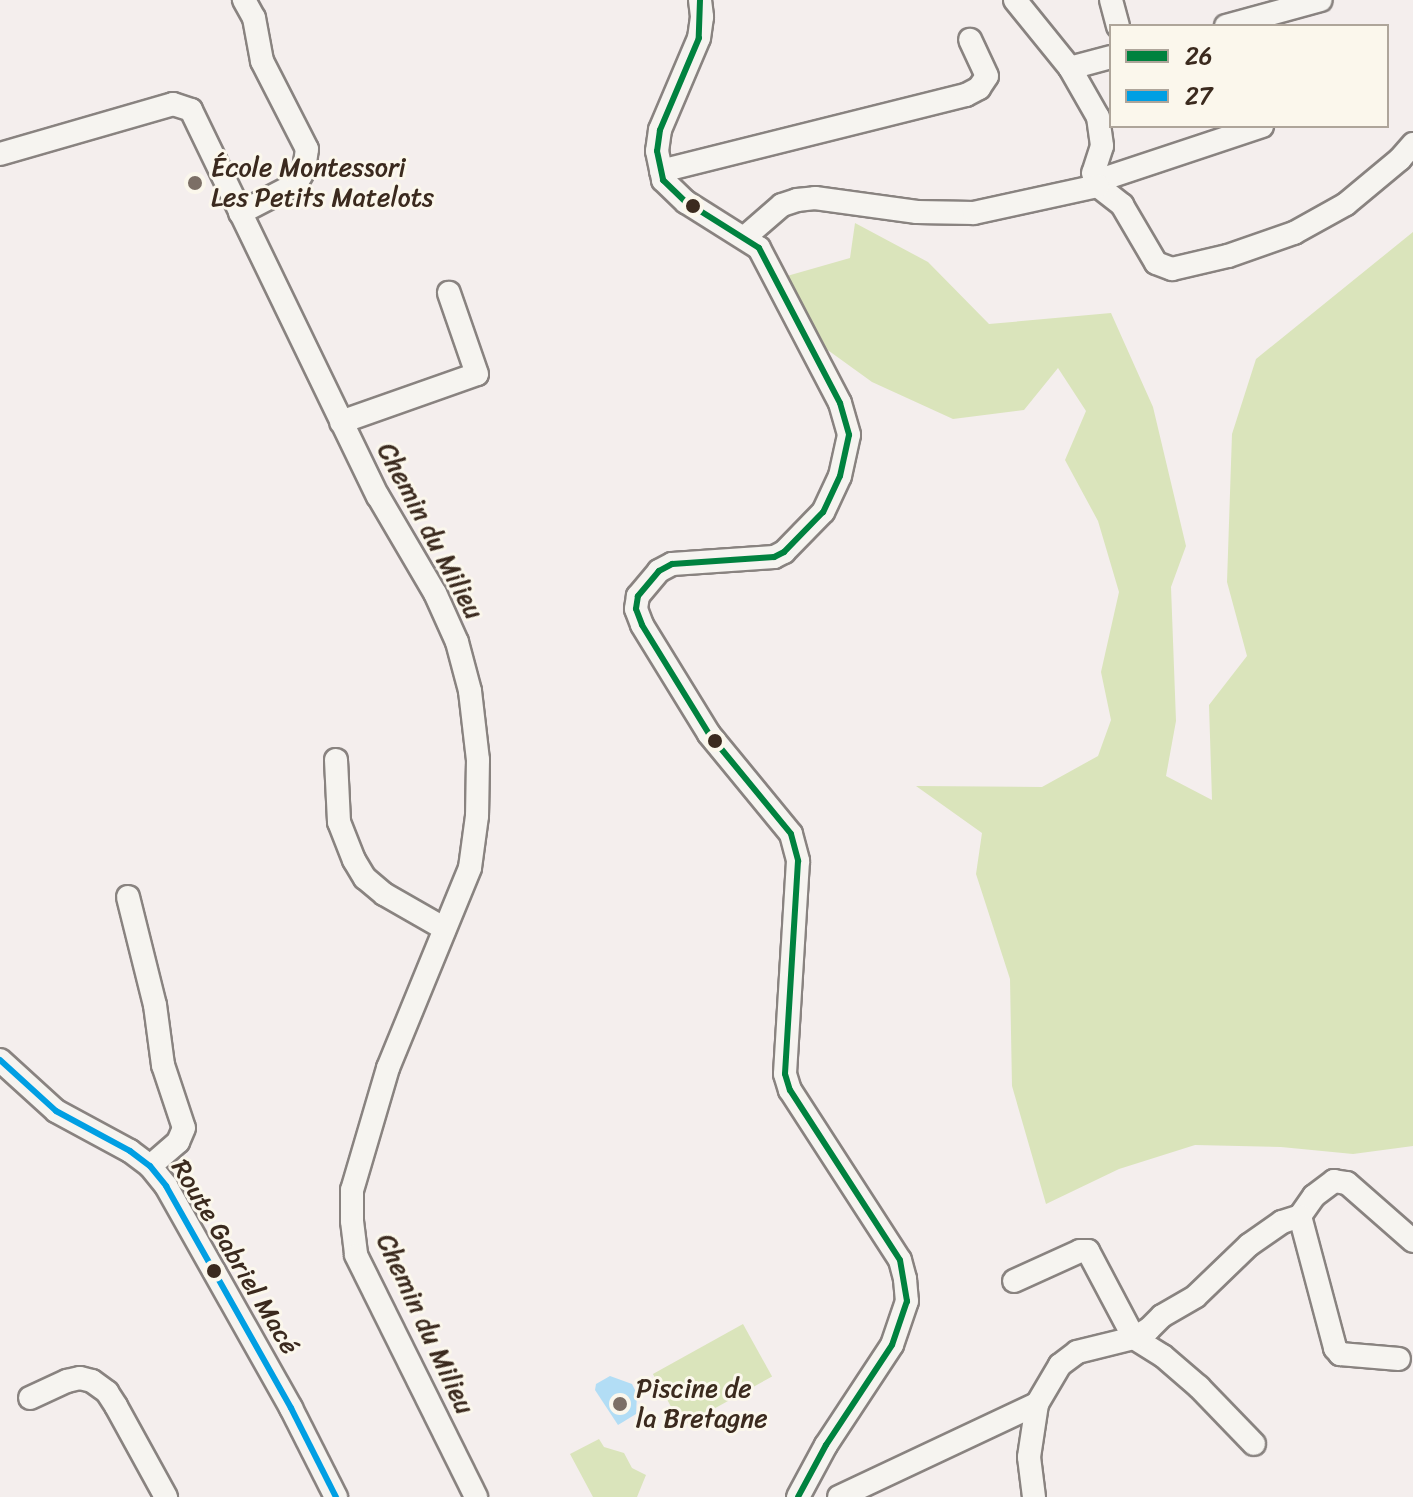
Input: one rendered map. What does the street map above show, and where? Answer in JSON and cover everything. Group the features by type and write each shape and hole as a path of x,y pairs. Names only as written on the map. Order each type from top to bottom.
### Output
{"street":[{"path":"240,213 296,184 304,170 307,149 262,61 254,18 244,0"},
{"path":"700,0 702,17 699,38 660,130 657,151 663,180 686,202 759,248 840,403 849,435 840,476 823,512 779,555 672,564 659,571 638,596 636,609 709,734 791,834 798,861 785,1074 790,1090 900,1260 907,1301 892,1345 826,1445 798,1497"},
{"path":"1015,0 1070,68 1098,117 1102,146 1093,173 1098,184 1122,205 1156,263 1172,269 1228,256 1294,233 1346,204 1413,144"},
{"path":"1111,0 1117,24"},
{"path":"1233,24 1321,0"},
{"path":"661,171 966,95 979,88 987,76 970,40"},
{"path":"1070,68 1109,58"},
{"name":"Chemin du Milieu","path":"0,154 180,105 191,110 341,422 384,507 435,593 457,642 470,691 478,760 477,816 470,868 388,1068 352,1190 352,1221 356,1255 476,1497"},
{"path":"745,237 782,205 797,200 815,198 917,212 974,213 1098,184 1256,128"},
{"path":"341,422 477,374 449,293"},
{"path":"336,760 339,822 365,878 403,907 445,929"},
{"path":"128,897 155,1005 163,1065 184,1128 178,1142 150,1166"},
{"name":"Route Gabriel Macé","path":"0,1060 10,1084 150,1166 179,1206 336,1497"},
{"path":"1034,1497 1029,1457 1037,1404 1060,1365 1077,1352 1134,1338 1196,1296 1249,1245 1282,1222 1300,1216 1314,1196 1334,1181 1347,1183 1413,1241"},
{"path":"1300,1216 1335,1348 1340,1354 1399,1359"},
{"path":"1014,1281 1080,1251 1088,1251 1094,1256 1134,1338 1163,1356 1199,1387 1254,1444"},
{"path":"30,1398 67,1381 80,1378 92,1381 112,1399 166,1497"},
{"path":"839,1497 1037,1404"}],"green space":[{"path":"855,223 928,262 989,324 1111,313 1153,407 1186,546 1171,587 1176,721 1166,776 1212,800 1209,705 1247,656 1227,582 1232,434 1256,359 1413,232 1413,1146 1353,1154 1281,1147 1195,1145 1119,1169 1046,1204 1012,1086 1010,979 976,874 982,833 916,786 1042,787 1098,756 1111,720 1101,672 1119,592 1098,521 1065,460 1086,411 1058,368 1024,410 953,419 872,382 818,343 780,278 850,258"},
{"path":"743,1324 772,1376 682,1426 653,1374"},
{"path":"599,1439 604,1447 624,1453 632,1468 646,1475 637,1497 593,1497 570,1454"}],"water":[{"name":"Piscine de la Bretagne","path":"610,1376 632,1384 637,1394 636,1414 618,1425 595,1390 596,1384"}],"transit line":[{"name":"26","path":"700,0 699,38 660,130 657,151 663,180 686,202 759,248 840,403 849,435 840,476 823,512 784,552 774,557 672,564 659,571 638,596 636,609 642,625 709,734 791,834 798,861 785,1074 790,1090 900,1260 907,1301 892,1345 826,1445 798,1497"},
{"name":"27","path":"0,1060 56,1111 130,1151 150,1166 166,1186 291,1408 336,1497"}],"place":[{"name":"École Montessori Les Petits Matelots","path":"195,183"},
{"name":"Piscine de la Bretagne","path":"620,1404"}]}
